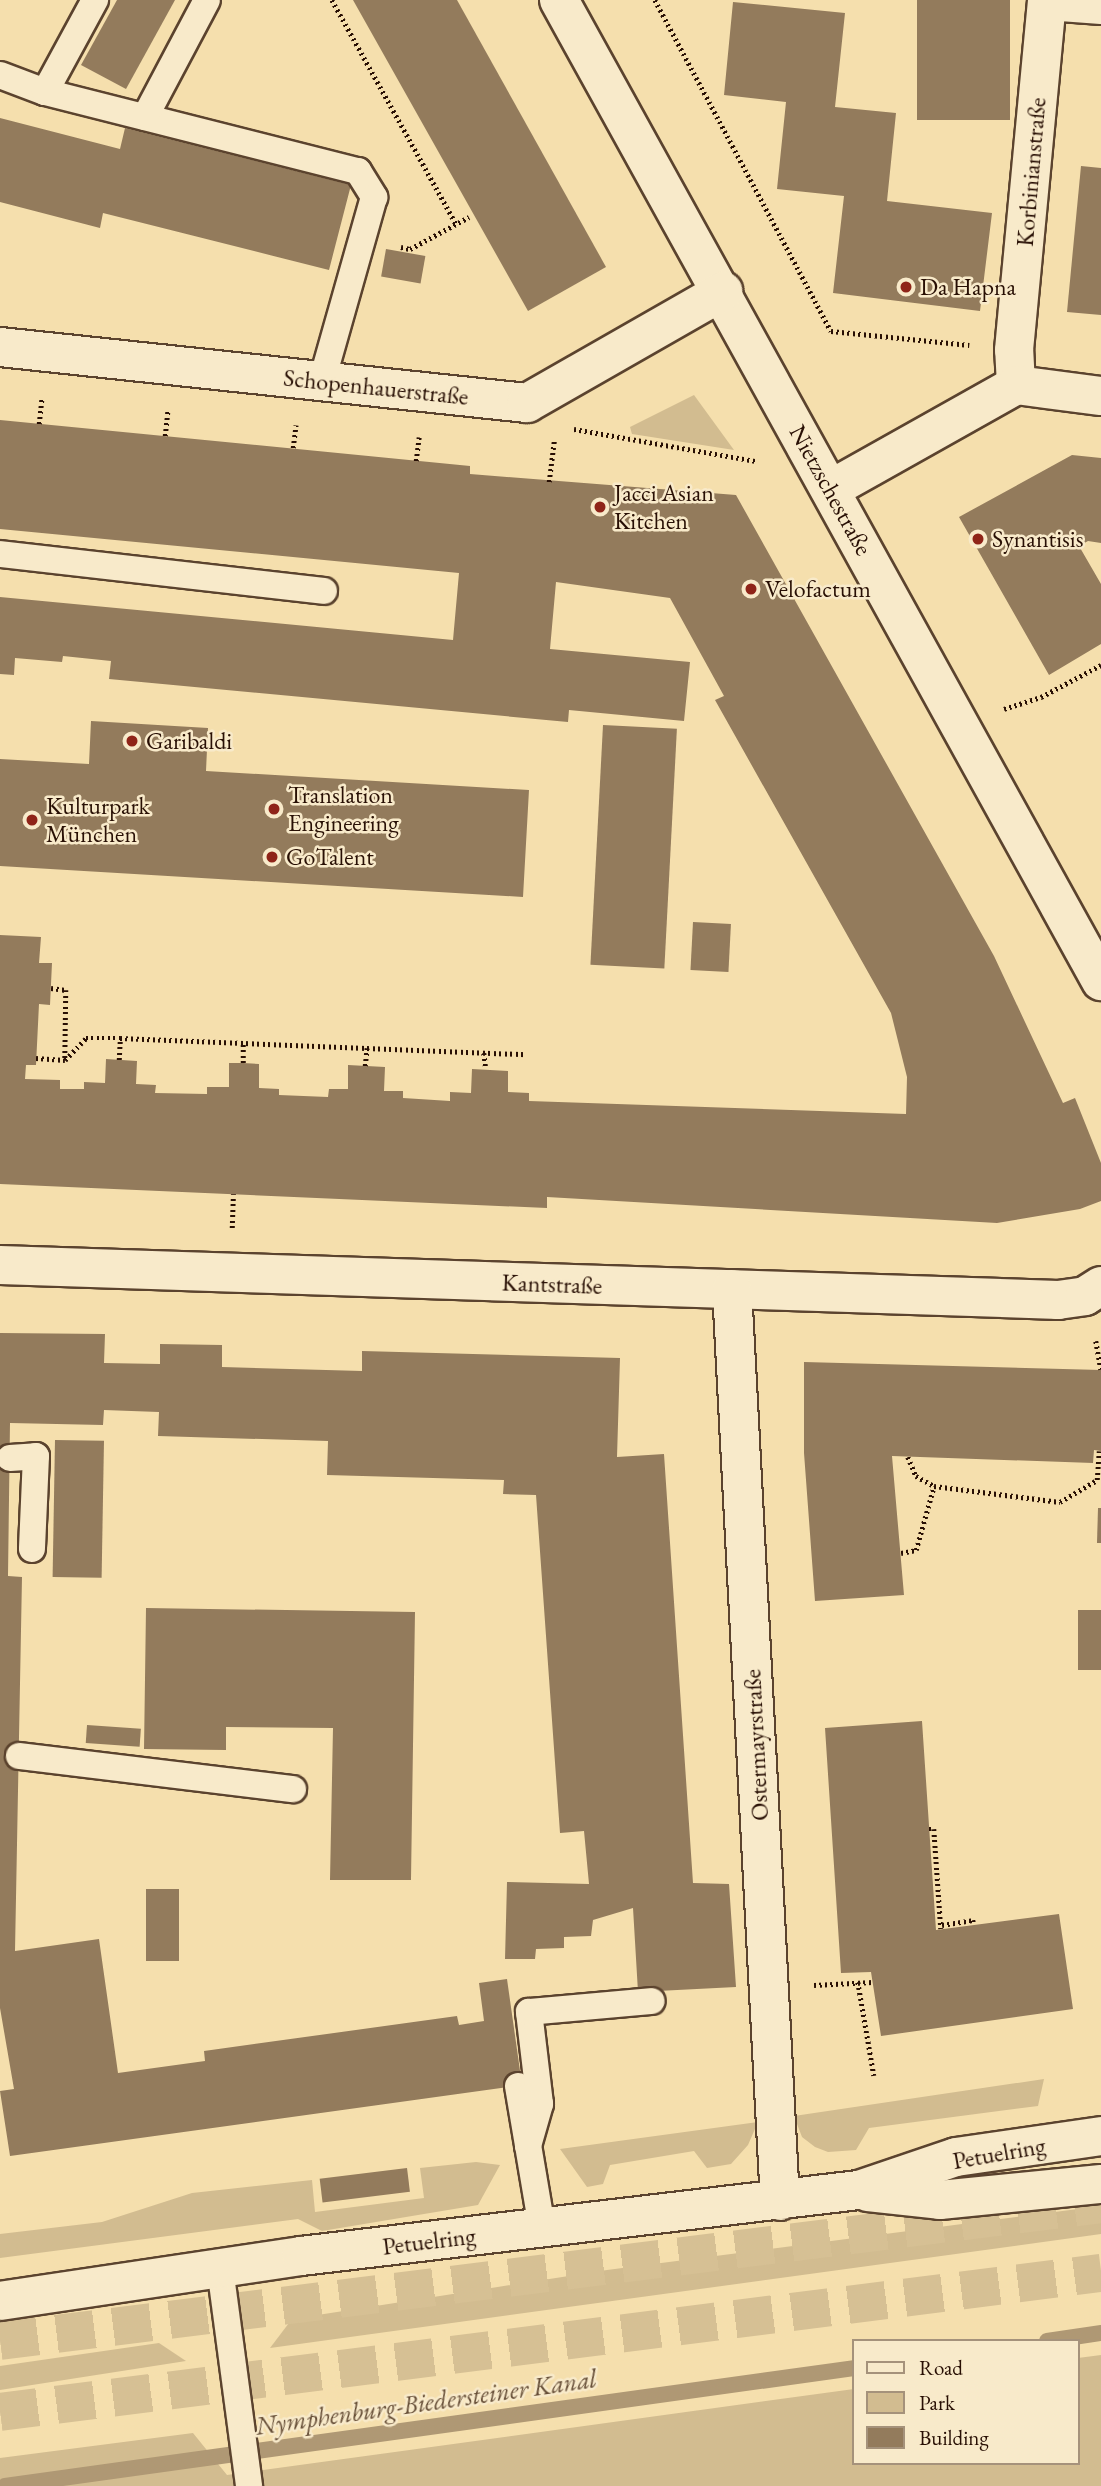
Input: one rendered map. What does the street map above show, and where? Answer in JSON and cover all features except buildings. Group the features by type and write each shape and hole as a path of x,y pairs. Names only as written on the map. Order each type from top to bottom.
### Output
{"street":[{"name":"Nietzschestraße","path":"558,0 723,291 1101,981"},
{"name":"Korbinianstraße","path":"1015,368 1047,4"},
{"path":"527,403 723,291"},
{"name":"Schopenhauerstraße","path":"0,347 527,403"},
{"path":"831,489 1015,368 1101,396"},
{"name":"Kantstraße","path":"0,1265 1058,1300 1085,1296 1101,1286"},
{"name":"Ostermayrstraße","path":"732,1289 771,1988 780,2201"},
{"name":"Petuelring","path":"0,2301 220,2268 859,2190 956,2157 1101,2136"},
{"name":"Petuelring","path":"859,2190 940,2200 1101,2184"}],"lane":[{"path":"45,92 95,0"},
{"path":"145,117 207,0"},
{"path":"1047,4 1101,11"},
{"path":"0,75 45,92 358,171 374,197 322,381"},
{"path":"0,554 324,591"},
{"path":"10,1458 36,1456 32,1549"},
{"path":"19,1755 293,1789"},
{"path":"528,2146 540,2104 529,2012 652,2001"},
{"path":"518,2086 542,2228"},
{"path":"220,2268 249,2483"}],"path":[{"path":"332,0 456,224"},
{"path":"655,0 831,331 1015,368"},
{"path":"363,239 410,249 469,217"},
{"path":"39,424 44,384"},
{"path":"165,436 169,397"},
{"path":"527,403 580,432 756,461"},
{"path":"293,448 296,423"},
{"path":"416,461 422,423"},
{"path":"549,482 554,435"},
{"path":"960,723 1041,698 1101,665"},
{"path":"51,988 66,990 65,1060"},
{"path":"65,1060 86,1038 527,1054"},
{"path":"119,1060 120,1038"},
{"path":"243,1043 243,1063"},
{"path":"365,1066 367,1048"},
{"path":"484,1053 486,1069"},
{"path":"36,1058 65,1060"},
{"path":"908,1457 916,1476 934,1486 1060,1502 1097,1480 1099,1451"},
{"path":"901,1553 916,1550 934,1486"},
{"path":"929,1829 934,1829 941,1927 973,1920 974,1925"},
{"path":"858,1982 874,2076"},
{"path":"771,1988 873,1982"}],"green space":[{"path":"694,395 734,450 632,434 630,427"},
{"path":"1044,2079 1038,2106 869,2128 856,2150 828,2152 815,2147 802,2137 794,2116"},
{"path":"758,2122 748,2145 731,2164 707,2168 694,2151 610,2165 603,2184 587,2187 560,2149"},
{"path":"476,2162 500,2165 478,2205 322,2231 298,2219 0,2258 0,2234 102,2222 192,2193 312,2180 315,2212 424,2198 420,2168"},
{"path":"1101,2206 1101,2234 270,2348 292,2319 607,2270"},
{"path":"159,2343 186,2361 0,2390 0,2366"},
{"path":"1101,2355 1101,2486 0,2486 0,2458 193,2433 227,2475 852,2389 852,2465 1080,2465 1080,2358"}],"waterway":[{"name":"Nymphenburg-Biedersteiner Kanal","path":"1060,2339 1101,2333"},
{"name":"Nymphenburg-Biedersteiner Kanal","path":"5,2486 852,2368"}],"tunnel":[{"path":"0,2341 1101,2204"},
{"path":"0,2412 1101,2273"}],"place":[{"name":"Da Hapna","path":"906,287"},
{"name":"Jacci Asian Kitchen","path":"600,507"},
{"name":"Synantisis","path":"978,539"},
{"name":"Velofactum","path":"751,589"},
{"name":"Garibaldi","path":"132,741"},
{"name":"Translation Engineering","path":"274,809"},
{"name":"Kulturpark München","path":"32,820"},
{"name":"GoTalent","path":"272,857"}]}
